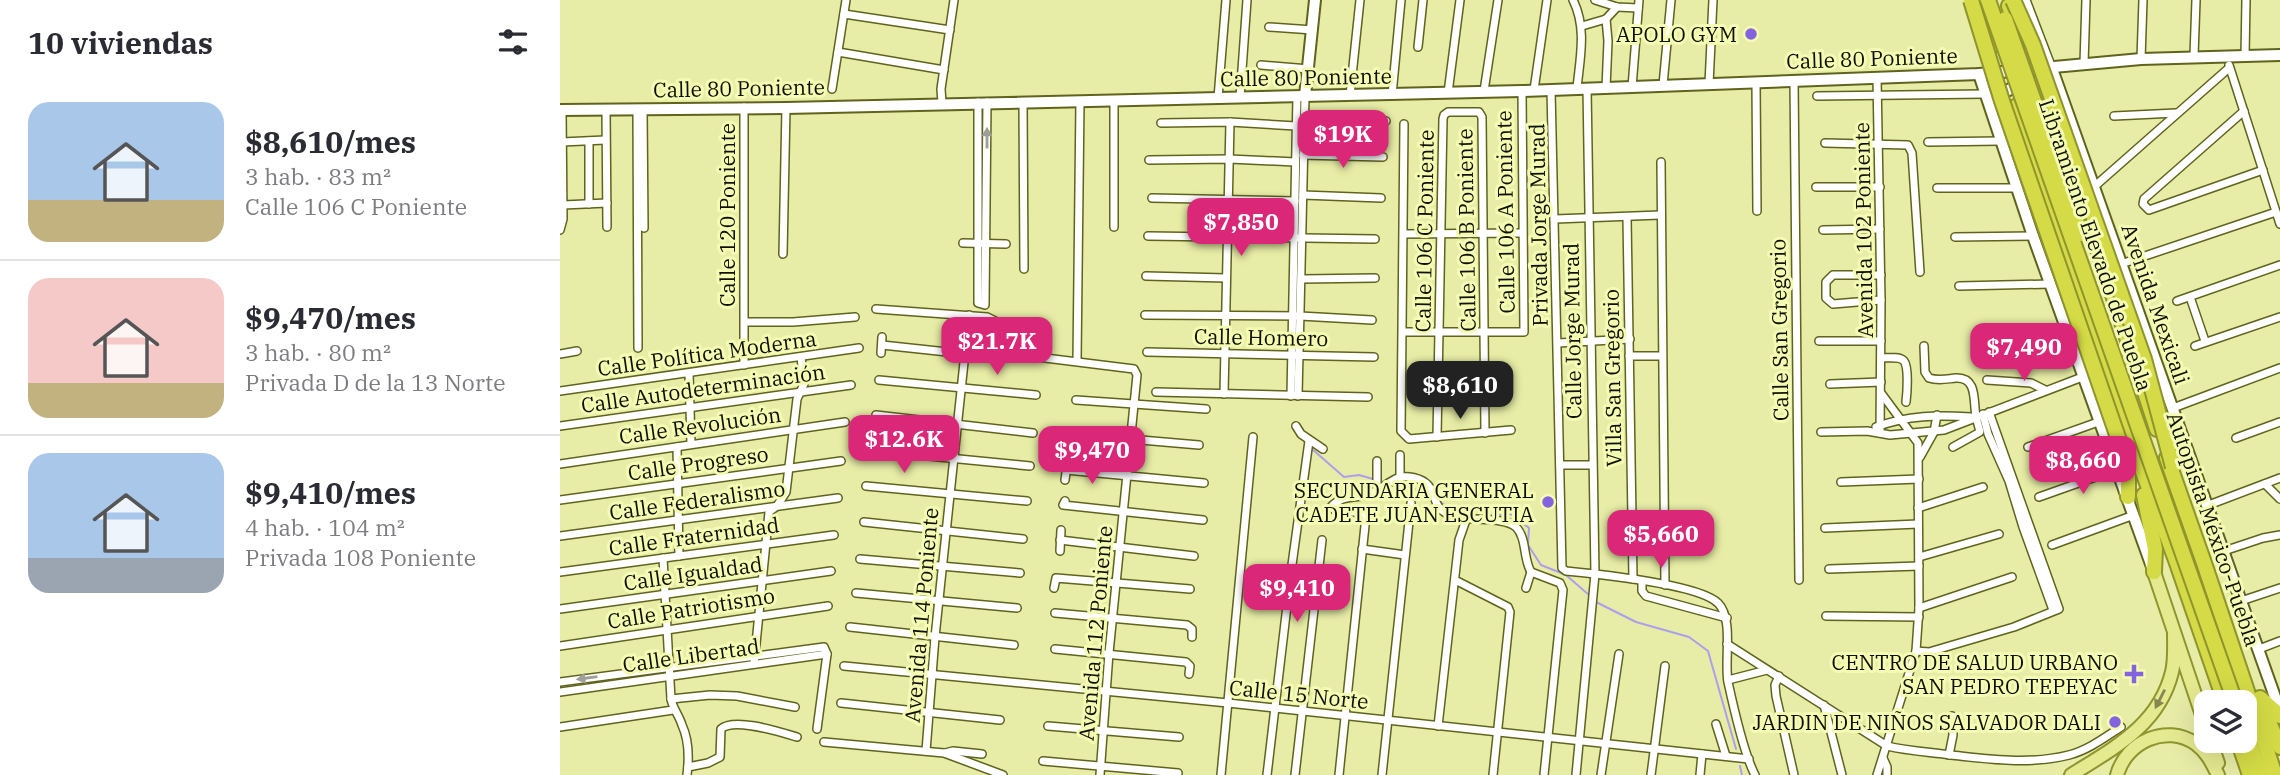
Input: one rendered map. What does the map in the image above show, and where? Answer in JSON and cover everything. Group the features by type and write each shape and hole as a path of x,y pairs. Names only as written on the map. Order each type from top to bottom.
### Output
{"highway":[{"path":"1971,0 2006,113 2130,454 2176,560 2221,690"},
{"path":"1979,0 2017,106 2130,454 2155,549 2154,572"},
{"name":"Libramiento Elevado de Puebla","path":"1988,0 2231,690"},
{"name":"Libramiento Elevado de Puebla","path":"1998,0 2239,690"},
{"name":"Autopista México-Puebla","path":"2007,0 2045,97 2275,775"},
{"path":"2013,0 2033,46 2144,359 2190,523"},
{"path":"2128,497 2130,454"},
{"path":"2204,563 2211,573 2255,690"},
{"path":"2257,695 2277,706"},
{"path":"2257,695 2280,747"},
{"path":"2257,742 2269,775"},
{"path":"2242,753 2250,775"},
{"path":"2253,753 2261,775"}],"main road":[{"path":"2154,572 2194,692"},
{"path":"2071,775 2120,744 2149,719 2160,703 2172,671 2174,634"},
{"path":"2117,775 2122,761 2137,746 2153,737 2169,735 2191,741 2202,748 2220,775"},
{"path":"2214,753 2220,775"}],"street":[{"path":"832,89 846,0"},
{"path":"942,103 954,0"},
{"path":"1218,98 1226,0"},
{"path":"1240,97 1247,0"},
{"path":"1297,316 1301,279 1295,201 1300,189 1296,162 1298,122 1301,96 1309,69 1315,0"},
{"path":"1350,95 1360,0"},
{"path":"1392,95 1401,0"},
{"path":"1418,47 1423,0"},
{"path":"1448,93 1461,0"},
{"path":"1484,91 1498,0"},
{"path":"1534,90 1547,0"},
{"path":"1573,0 1582,26 1606,19 1617,7"},
{"path":"1595,0 1617,7 1639,4 1632,87"},
{"path":"1663,85 1671,0"},
{"path":"1709,84 1713,0"},
{"path":"2026,0 2052,69"},
{"path":"2033,0 2033,18"},
{"path":"2084,64 2086,0"},
{"path":"2141,59 2143,0"},
{"path":"2194,56 2196,0"},
{"path":"2245,56 2246,0"},
{"path":"844,14 950,30"},
{"path":"1606,19 1606,88"},
{"name":"Calle Jorge Murad","path":"1576,775 1595,574 1582,26"},
{"path":"1269,27 1313,30"},
{"path":"838,52 944,70"},
{"name":"Calle 80 Poniente","path":"561,110 786,108 1522,91 1979,74 2141,59 2194,56 2229,62 2245,56 2280,55"},
{"path":"2095,186 2229,62 2280,224"},
{"path":"1261,65 1309,69"},
{"name":"Avenida Mexicali","path":"2052,69 2277,706"},
{"path":"1979,74 2016,188 2154,572"},
{"name":"Avenida 102 Poniente","path":"1877,78 1881,275 1879,430"},
{"name":"Calle San Gregorio","path":"1794,80 1799,580"},
{"path":"1756,82 1757,211"},
{"path":"1990,107 2001,95 2023,84 2040,82 2059,86"},
{"name":"Privada Jorge Murad","path":"1551,90 1562,568 1566,571 1595,574"},
{"name":"Calle 106 A Poniente","path":"1485,331 1524,332 1522,91"},
{"path":"1817,96 1985,94"},
{"path":"876,309 969,315 995,321 1020,355 1077,361 1080,100"},
{"path":"1114,100 1114,228"},
{"path":"982,244 985,305 978,303 983,209 983,102"},
{"path":"1023,102 1024,269"},
{"name":"Calle 120 Poniente","path":"744,107 744,365"},
{"path":"783,254 786,108"},
{"path":"640,109 645,228"},
{"path":"638,348 640,109"},
{"path":"560,230 563,205 561,110"},
{"path":"606,110 607,226"},
{"path":"2245,111 2144,199 2144,207 2150,210 2263,170"},
{"name":"Calle 106 B Poniente","path":"1448,112 1479,112 1482,117 1485,433"},
{"name":"Calle 106 C Poniente","path":"1437,437 1443,119 1448,112"},
{"path":"2114,116 2176,113"},
{"path":"1161,123 1386,121"},
{"path":"1224,394 1230,122"},
{"path":"1294,396 1303,155 1298,122"},
{"path":"1404,124 1401,431 1409,439 1511,430"},
{"path":"562,142 606,140"},
{"path":"589,141 589,204"},
{"path":"1928,142 2000,141"},
{"path":"1825,143 1908,145 1912,153 1920,272"},
{"path":"1303,155 1383,157"},
{"path":"1149,160 1296,162"},
{"path":"1661,162 1665,585"},
{"path":"1816,187 1880,187"},
{"path":"1937,188 2016,188"},
{"path":"1300,189 1381,198"},
{"path":"1152,198 1295,201"},
{"path":"563,205 607,203"},
{"path":"2121,264 2276,212"},
{"path":"1555,219 1660,215"},
{"name":"Villa San Gregorio","path":"1628,218 1633,579"},
{"path":"1823,230 1880,229"},
{"path":"1404,234 1522,233"},
{"path":"1148,236 1375,239"},
{"path":"1955,237 2033,236"},
{"path":"963,243 1006,244"},
{"path":"2178,300 2280,265"},
{"path":"1881,275 1833,275 1826,282 1826,298 1833,304 1881,300"},
{"path":"1146,276 1226,278"},
{"path":"1301,279 1375,278"},
{"path":"1959,286 2050,284"},
{"path":"2190,297 2205,341"},
{"name":"Avenida 114 Poniente","path":"926,751 942,565 969,315"},
{"path":"1145,315 1297,316 1371,320"},
{"path":"745,322 793,322 855,317"},
{"path":"2195,346 2280,317"},
{"path":"1404,332 1485,331"},
{"path":"1982,336 2069,333"},
{"path":"1558,343 1630,339"},
{"path":"1819,341 1881,341"},
{"path":"882,345 994,357"},
{"path":"1916,651 1929,652 2014,627 2059,609 1980,415 1974,391 1963,378 1929,378 1925,372 1924,346"},
{"name":"Calle Política Moderna","path":"560,391 859,348"},
{"path":"560,354 577,351"},
{"name":"Calle Homero","path":"1147,352 1374,357"},
{"path":"1629,356 1662,356"},
{"path":"754,664 769,512 777,506 786,492 797,399 804,384 801,357"},
{"path":"1881,358 1904,361 1907,367 1906,402"},
{"name":"Avenida 112 Poniente","path":"1077,361 1134,369 1137,375 1112,617 1100,775"},
{"path":"2173,408 2280,368"},
{"path":"689,373 691,444"},
{"path":"1821,432 1934,432 1954,427 2085,376"},
{"path":"879,380 1036,396"},
{"path":"1987,380 2031,383 2045,390"},
{"path":"1829,384 1881,382"},
{"name":"Calle Autodeterminación","path":"560,426 850,385"},
{"path":"1156,392 1367,397"},
{"path":"1878,774 1916,651 1919,617 1918,443 1881,393"},
{"path":"1076,400 1206,409"},
{"path":"876,415 1033,433"},
{"path":"1879,430 1900,419 1937,415 1980,415"},
{"path":"1919,458 1934,432 1937,415"},
{"path":"1953,447 1979,435 1980,415"},
{"path":"2028,447 2101,421"},
{"name":"Calle Revolución","path":"560,464 845,422"},
{"path":"2236,439 2280,422"},
{"path":"1296,426 1309,441 1323,449"},
{"path":"1071,434 1199,445"},
{"path":"1221,775 1254,437"},
{"path":"1267,775 1309,441"},
{"path":"677,447 679,556"},
{"path":"867,450 1030,466"},
{"path":"1400,455 1400,477"},
{"path":"1065,480 1068,458"},
{"name":"Calle Progreso","path":"560,500 841,461"},
{"path":"1377,461 1377,491"},
{"path":"1560,465 1591,465"},
{"path":"2039,497 2118,469"},
{"path":"1066,470 1204,482"},
{"path":"1339,775 1366,516 1362,512 1338,512 1331,507 1345,497 1377,491 1400,477 1417,478 1429,486 1434,501 1451,516 1466,520 1503,521 1514,525 1519,531 1531,572 1560,583 1563,590 1544,775"},
{"path":"2206,506 2280,478"},
{"path":"1841,482 1919,479"},
{"path":"2265,484 2280,499"},
{"path":"866,486 1027,501"},
{"path":"1918,508 1983,488"},
{"name":"Calle Federalismo","path":"560,536 838,498"},
{"path":"1064,503 1203,520"},
{"path":"1382,775 1411,503"},
{"path":"2052,545 2134,516"},
{"path":"1438,726 1459,540 1466,520"},
{"path":"864,522 1023,539"},
{"path":"1825,528 1918,524"},
{"path":"1060,551 1061,530"},
{"path":"1919,557 1998,534"},
{"name":"Calle Fraternidad","path":"560,572 834,535"},
{"path":"2224,551 2280,535"},
{"path":"1060,540 1194,556"},
{"path":"1295,775 1322,540"},
{"path":"1362,549 1405,555"},
{"path":"663,558 671,699 673,710 686,734 687,771 719,757 721,729 728,724 754,726 797,737"},
{"path":"860,559 1020,573"},
{"path":"1829,569 1919,566"},
{"name":"Calle Igualdad","path":"560,609 831,571"},
{"path":"1291,572 1317,575"},
{"path":"1525,588 1531,572"},
{"path":"1595,574 1665,585 1707,596 1718,603 1727,618 1728,680 1755,775"},
{"path":"1919,608 2012,577"},
{"path":"1054,588 1056,579 1190,589"},
{"path":"1454,580 1510,610 1493,775"},
{"path":"1642,581 1642,591 1646,596 1727,618"},
{"path":"2241,601 2280,588"},
{"path":"856,593 1017,608"},
{"name":"Calle Patriotismo","path":"560,646 828,606"},
{"path":"1055,613 1191,626 1192,637"},
{"path":"1826,617 1919,617"},
{"path":"850,627 1014,645"},
{"path":"2259,649 2280,641"},
{"path":"1727,644 1887,746 1908,751 2016,761 2060,756 2083,750 2121,727"},
{"path":"1055,649 1189,663 1189,674"},
{"path":"817,729 826,650"},
{"name":"Calle Libertad","path":"560,682 755,655 826,650"},
{"name":"Calle Libertad","path":"560,692 754,664 826,650"},
{"path":"1601,775 1619,654"},
{"name":"Calle 15 Norte","path":"844,666 1749,759"},
{"path":"1651,775 1665,666"},
{"path":"1728,680 1768,670"},
{"path":"1779,676 1775,685 1776,696 1794,775"},
{"path":"671,699 710,695 737,696 795,707"},
{"path":"841,703 1000,720"},
{"path":"1824,705 1842,775"},
{"path":"560,727 673,710"},
{"path":"1949,755 1953,735 1952,716"},
{"path":"1716,724 1726,756"},
{"path":"1048,726 1180,737"},
{"path":"824,742 944,753 1003,775"},
{"path":"944,753 953,751 982,754"},
{"path":"1700,775 1702,754"},
{"path":"1883,758 1888,775"},
{"path":"1043,761 1178,773"}],"waterway":[{"path":"1312,449 1344,477 1359,475 1373,479"},
{"path":"1394,484 1428,493"},
{"path":"1438,500 1447,507 1478,516"},
{"path":"1484,516 1511,514 1529,528 1528,545 1541,565 1566,575 1589,595"},
{"path":"1596,602 1636,622 1689,637 1708,651 1736,749"},
{"path":"1740,766 1742,775"}],"place":[{"name":"APOLO GYM","path":"1751,34"},
{"name":"SECUNDARIA GENERAL CADETE JUAN ESCUTIA","path":"1548,502"},
{"name":"CENTRO DE SALUD URBANO SAN PEDRO TEPEYAC","path":"2134,674"},
{"name":"JARDIN DE NIÑOS SALVADOR DALI","path":"2115,722"}]}
